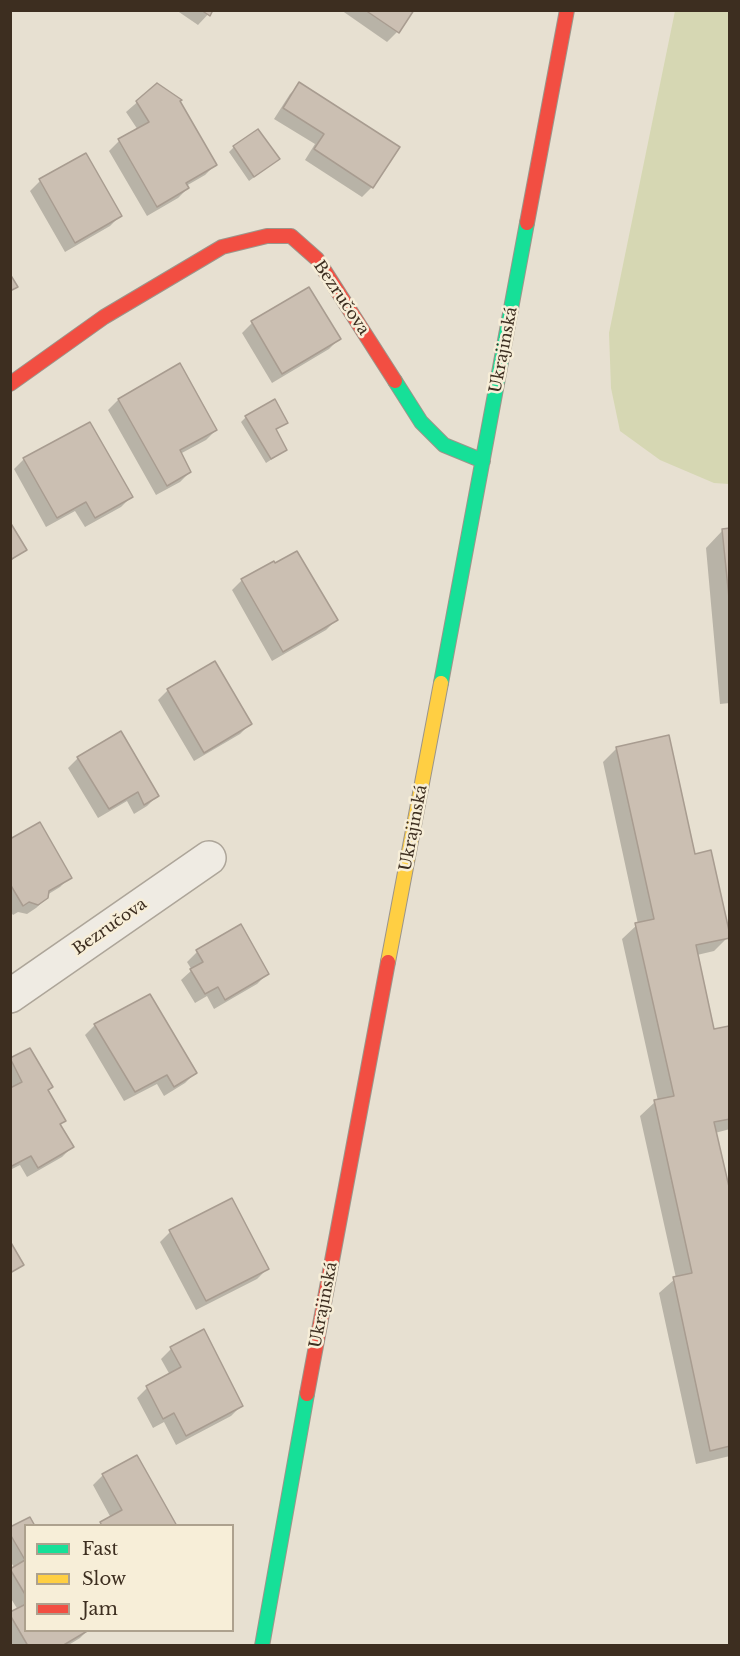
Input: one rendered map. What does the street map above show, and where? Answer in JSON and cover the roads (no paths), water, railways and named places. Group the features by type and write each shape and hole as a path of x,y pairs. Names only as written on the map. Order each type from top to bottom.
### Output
{"main road":[{"name":"Ukrajinská","path":"262,1646 325,1297 567,10"},
{"name":"Bezručova","path":"10,384 104,317 222,247 267,236 291,236 317,259 421,422 444,445 483,461"}],"street":[{"name":"Bezručova","path":"10,996 209,858"}]}
